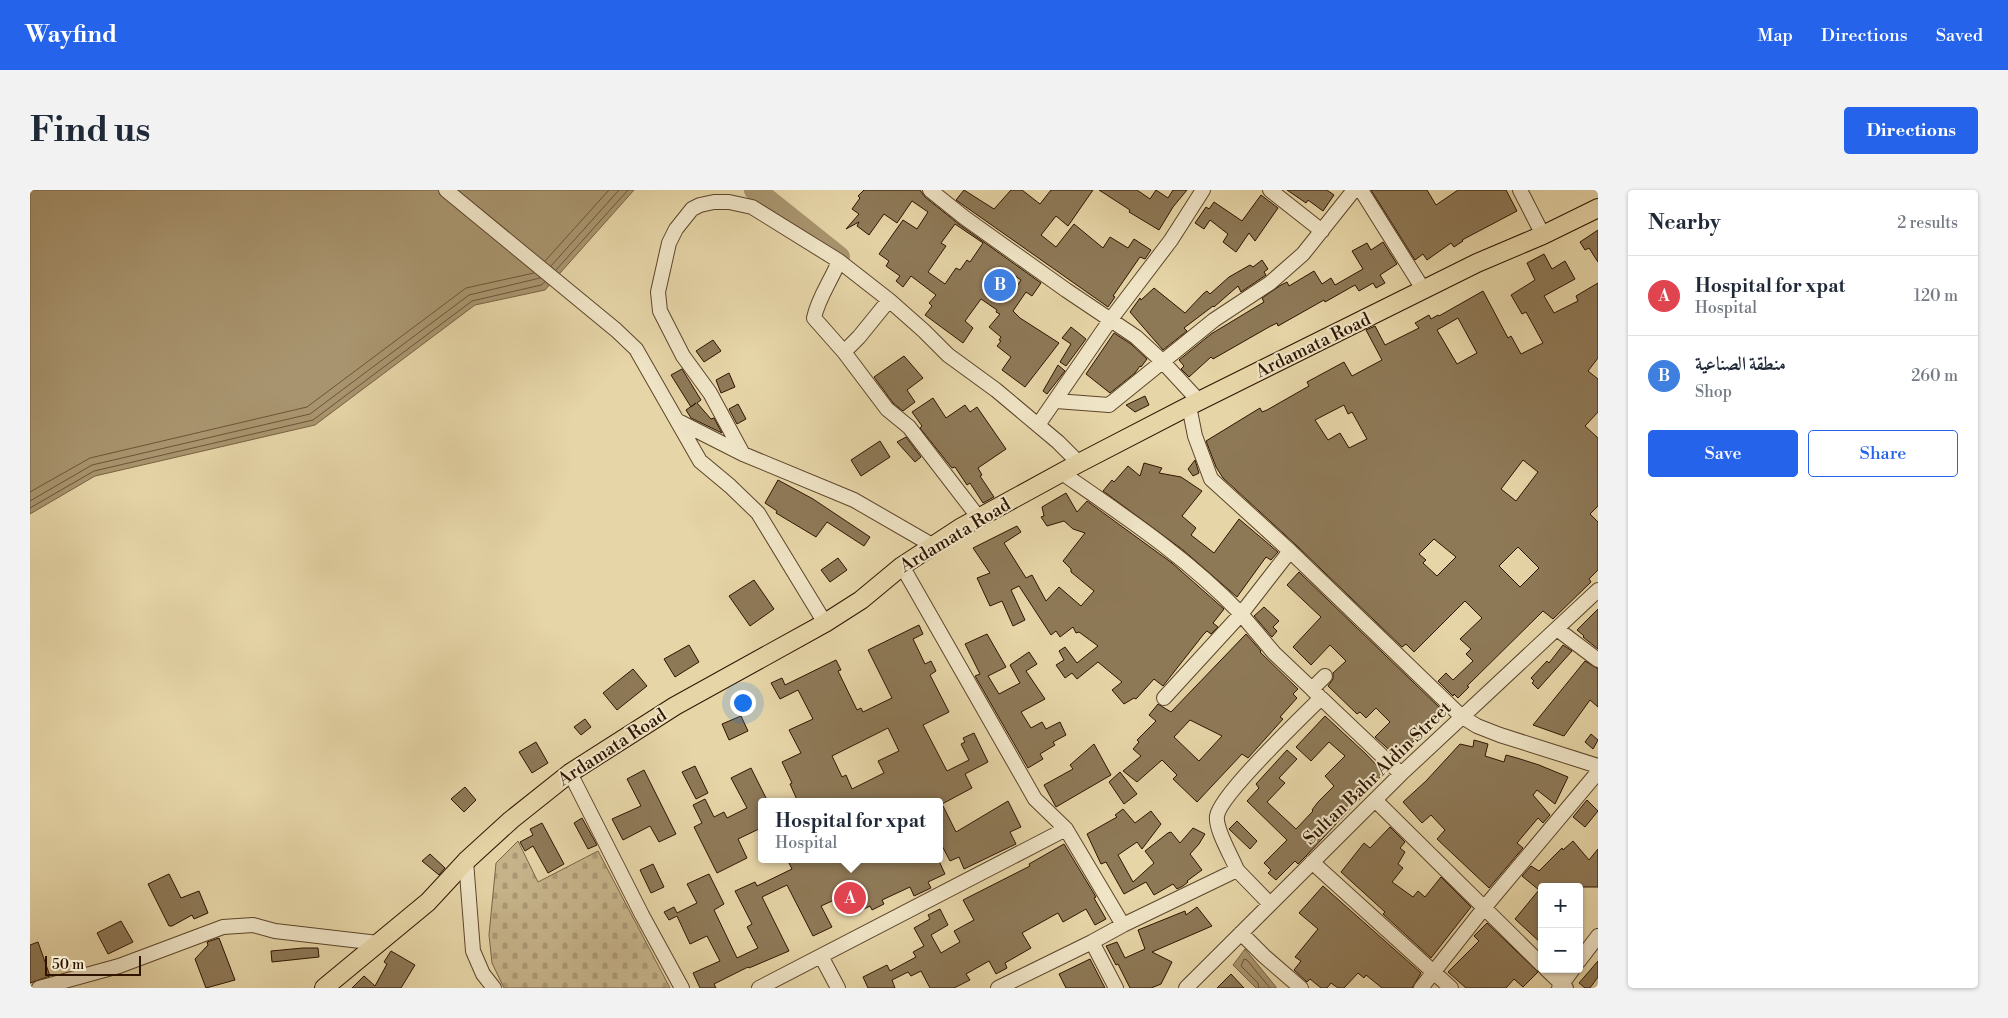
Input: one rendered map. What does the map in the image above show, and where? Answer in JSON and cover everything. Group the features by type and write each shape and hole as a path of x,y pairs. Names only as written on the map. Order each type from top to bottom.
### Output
{"main road":[{"name":"Ardamata Road","path":"330,987 378,943 428,902 466,861 511,820 570,773 675,706 825,623 861,600 902,566 932,545 1079,463 1194,403 1477,263 1543,235 1598,208"}],"street":[{"path":"446,190 616,330 636,349 700,461 758,513 825,623"},
{"path":"930,190 965,218 1051,279 1112,319 1136,337 1162,361 1194,403 1198,445 1211,479 1290,551 1461,716 1477,726 1500,735 1598,766"},
{"path":"1038,425 1112,319 1172,240 1203,190"},
{"path":"1270,190 1322,231"},
{"path":"1056,401 1110,405 1214,320 1270,283 1303,254 1354,190"},
{"path":"1361,190 1423,290"},
{"path":"1520,190 1543,235"},
{"path":"743,454 710,393 683,356 660,311 658,292 669,243 684,216 700,205 729,202 752,207 839,261 924,330 948,355 996,390 1038,425 1079,463"},
{"path":"839,261 831,281 816,307 814,318 844,352 887,409 909,426 978,518"},
{"path":"844,352 889,300"},
{"path":"678,421 743,454 854,500 932,545"},
{"path":"1062,473 1117,511 1221,592 1274,653 1401,774"},
{"path":"1164,698 1241,614 1290,551"},
{"path":"902,566 1035,799 1066,829 1123,925"},
{"name":"Sultan Bahr Aldin Street","path":"1186,988 1461,716 1598,590"},
{"path":"1557,628 1598,660"},
{"path":"1270,904 1237,870 1218,826 1217,816 1233,788 1316,694 1324,676"},
{"path":"1421,988 1484,908 1598,772"},
{"path":"570,773 642,915 682,988"},
{"path":"1375,800 1538,961"},
{"path":"759,988 1066,829"},
{"path":"466,861 473,952 483,974 494,988"},
{"path":"1312,862 1451,988"},
{"path":"998,988 1237,870"},
{"path":"39,988 126,964 230,926 253,926 275,931 378,943"},
{"path":"1241,933 1264,956 1302,988"},
{"path":"1583,956 1598,936"},
{"path":"1092,942 1116,988"},
{"path":"821,956 838,988"},
{"path":"1550,973 1562,987 1571,973"}],"green space":[{"path":"518,841 538,882 598,851 670,988 504,988 492,963 489,935 496,863"}],"water":[{"path":"30,190 634,190 545,290 475,305 315,425 95,476 30,514"},
{"path":"1245,949 1276,988 1256,988 1233,965"}],"building":[{"path":"864,190 920,190 925,197 960,225 1041,283 1032,296 1026,292 1013,311 1020,318 1059,343 1025,387 1002,370 1011,357 997,346 1001,341 999,340 1001,337 989,327 1000,314 996,312 997,310 981,299 965,321 973,328 963,343 925,315 932,306 929,303 936,295 911,276 903,287 896,281 900,276 886,266 889,261 879,254 903,220 917,229 928,212 912,201 897,223 884,214 869,235 857,226 859,222 846,229 859,214 852,209 860,198 858,196","holes":["955,224 983,243 970,262 967,260 960,270 956,268 945,284 928,272 946,246 941,243","1002,267 1021,280 1007,301 988,288"]},
{"path":"964,190 994,209 1011,190 1022,190 1040,204 1051,190 1093,190 1068,226 1056,216 1041,235 1056,247 1074,224 1103,248 1110,237 1128,248 1134,239 1151,250 1145,259 1140,257 1113,296 1115,297 1108,307 956,200"},
{"path":"1099,190 1137,190 1150,199 1156,190 1168,198 1173,190 1187,190 1173,207 1159,230 1129,212 1130,210"},
{"path":"1287,190 1327,190 1334,195 1323,211 1308,200 1306,203"},
{"path":"1371,190 1427,190 1436,205 1458,190 1506,190 1517,211 1462,240 1454,247 1451,243 1427,260 1423,254 1415,260"},
{"path":"1261,195 1278,208 1255,241 1249,233 1236,252 1223,242 1228,234 1210,220 1204,229 1195,223 1206,207 1209,209 1214,202 1242,221"},
{"path":"1598,230 1598,262 1589,248 1585,250 1580,242"},
{"path":"1383,242 1397,264 1380,275 1385,283 1376,288 1373,283 1359,291 1355,285 1278,326 1277,323 1269,327 1213,359 1211,357 1189,377 1181,369 1184,366 1179,360 1211,334 1264,302 1262,298 1281,285 1287,282 1289,286 1314,271 1322,284 1331,278 1335,285 1363,269 1352,251 1367,243 1371,250"},
{"path":"1544,254 1552,269 1565,261 1575,279 1544,296 1554,313 1578,301 1576,296 1598,283 1598,358 1588,371 1598,379 1598,412 1585,426 1598,438 1598,506 1590,514 1598,522 1598,570 1589,579 1591,582 1553,619 1543,611 1467,686 1469,687 1458,698 1454,694 1453,696 1438,681 1446,673 1453,680 1473,661 1466,654 1471,649 1460,639 1482,618 1465,601 1414,652 1406,644 1402,647 1223,478 1216,467 1206,441 1260,408 1262,412 1267,410 1309,386 1307,382 1344,362 1352,376 1382,360 1366,330 1375,326 1385,345 1419,328 1415,323 1429,315 1431,319 1439,316 1483,291 1508,338 1511,336 1521,354 1543,343 1526,312 1522,314 1511,295 1535,280 1527,263","holes":["1458,318 1477,353 1457,364 1437,330","1344,405 1348,414 1352,412 1367,439 1349,448 1340,433 1328,440 1315,420","1523,460 1538,472 1516,501 1501,489","1434,539 1456,557 1437,576 1423,563 1426,560 1419,554","1518,547 1539,568 1520,587 1499,566"]},
{"path":"1262,260 1268,269 1264,272 1266,275 1241,292 1238,286 1214,307 1184,328 1187,331 1163,350 1130,312 1140,298 1141,300 1154,288 1185,313 1204,293 1207,291 1210,294 1229,277 1250,265 1253,267"},
{"path":"1071,327 1086,339 1066,366 1060,362 1071,344 1062,338"},
{"path":"1114,333 1131,344 1147,359 1135,373 1110,393 1086,374"},
{"path":"713,340 721,351 704,362 696,351"},
{"path":"904,356 923,378 907,390 915,402 903,411 893,403 874,377"},
{"path":"1058,365 1065,371 1047,394 1043,391"},
{"path":"682,369 701,400 697,403 711,419 714,418 722,433 691,418 686,410 691,407 671,375"},
{"path":"729,373 735,387 721,393 716,380"},
{"path":"1145,396 1149,405 1135,412 1126,405"},
{"path":"933,398 946,418 965,405 970,412 977,407 1006,449 978,468 982,475 980,476 994,497 983,503 970,483 967,485 955,467 952,468 920,428 922,426 912,412"},
{"path":"738,404 746,419 737,424 729,409"},
{"path":"906,437 921,457 915,462 897,442"},
{"path":"880,441 890,457 861,476 851,460"},
{"path":"1195,460 1199,473 1193,476 1188,469"},
{"path":"1144,463 1162,468 1159,473 1181,477 1202,491 1182,516 1196,528 1191,535 1214,553 1239,519 1278,552 1271,560 1266,557 1237,597 1183,550 1103,491 1128,466 1140,476"},
{"path":"778,480 813,499 870,537 864,546 827,522 816,537 776,513 777,511 765,503"},
{"path":"1066,493 1077,512 1087,501 1172,563 1224,609 1213,623 1218,627 1211,634 1207,631 1203,635 1163,686 1154,679 1136,699 1134,698 1124,704 1112,690 1122,682 1098,662 1077,679 1072,673 1065,678 1056,665 1064,660 1059,651 1065,647 1077,663 1098,646 1079,632 1076,633 1073,627 1060,637 1056,631 1051,635 1019,586 1011,590 1025,620 1013,626 1002,601 990,606 977,578 990,573 973,548 1017,526 1021,532 1004,543 1026,578 1032,575 1046,601 1059,587 1081,606 1094,591 1071,572 1071,569 1063,561 1085,533 1073,529 1064,521 1047,526 1041,517 1044,516 1042,507"},
{"path":"838,558 847,570 830,582 821,570"},
{"path":"1299,572 1440,708 1427,722 1430,725 1400,755 1398,752 1395,755 1375,737 1390,722 1376,708 1366,718 1360,712 1357,714 1328,686 1333,679 1333,673 1346,661 1330,645 1311,665 1293,647 1321,617 1287,585"},
{"path":"754,580 774,609 750,626 729,596"},
{"path":"1264,607 1279,621 1273,627 1277,631 1272,637 1254,616"},
{"path":"1598,609 1598,649 1577,630"},
{"path":"919,625 923,634 913,639 925,664 931,661 936,671 930,675 949,712 923,725 947,771 969,760 961,744 965,742 963,738 974,733 988,762 965,774 972,788 943,803 943,798 796,798 790,784 792,783 782,762 801,753 789,730 813,719 798,690 780,699 771,683 782,678 785,685 836,660 841,670 838,671 857,710 861,708 863,712 892,698 868,650","holes":["888,728 899,751 878,761 884,773 852,789 846,775 842,777 832,756"]},
{"path":"987,634 1006,667 988,676 999,694 1020,683 1010,665 1029,652 1037,664 1026,671 1045,699 1021,712 1031,728 1042,722 1046,729 1060,722 1066,735 1053,742 1055,745 1040,754 1043,759 1028,768 975,676 980,674 965,644"},
{"path":"1246,634 1260,652 1298,689 1293,694 1297,698 1280,717 1283,719 1248,758 1242,754 1197,802 1173,779 1177,775 1162,760 1137,782 1123,771 1141,756 1133,749 1139,742 1137,740 1156,721 1149,715 1158,704 1171,712","holes":["1190,720 1222,736 1199,761 1174,737"]},
{"path":"689,645 699,662 675,677 664,659"},
{"path":"1563,645 1572,651 1538,689 1532,683 1534,681 1531,678 1547,661 1549,663"},
{"path":"1585,661 1598,669 1598,707 1590,700 1564,736 1533,725"},
{"path":"633,669 647,686 617,710 603,693"},
{"path":"741,716 748,731 729,740 722,724"},
{"path":"1325,716 1384,773 1298,864 1295,861 1276,880 1268,873 1271,870 1264,863 1287,840 1247,801 1259,788 1256,784 1287,750 1297,759 1279,778 1285,783 1267,802 1296,829 1313,811 1318,802 1334,786 1325,776 1345,756 1329,742 1311,761 1296,747"},
{"path":"585,719 591,727 581,735 574,727"},
{"path":"1591,734 1598,740 1593,749 1585,742"},
{"path":"1474,740 1488,744 1485,756 1504,762 1506,755 1539,765 1568,777 1555,804 1537,790 1533,795 1550,815 1543,823 1538,818 1517,843 1523,848 1489,888 1437,839 1445,830 1431,815 1422,823 1403,802 1426,781 1460,744 1473,747"},
{"path":"536,742 548,763 532,773 519,752"},
{"path":"1094,744 1111,775 1056,807 1044,785 1073,769 1070,765"},
{"path":"695,766 708,793 696,799 682,772"},
{"path":"751,768 766,798 758,798 758,829 738,839 747,858 717,873 694,827 702,823 693,805 705,799 714,817 724,812 727,818 747,808 731,778"},
{"path":"644,770 676,834 659,842 650,826 623,840 612,819 641,806 627,779"},
{"path":"1120,772 1137,794 1124,804 1109,782"},
{"path":"465,787 476,800 464,812 451,799"},
{"path":"1587,800 1598,811 1585,827 1573,817"},
{"path":"1008,801 1021,827 1010,832 1016,844 964,869 959,857 950,861 943,848 943,806 956,832"},
{"path":"1123,809 1135,823 1151,811 1161,824 1142,849 1137,842 1118,855 1133,882 1154,863 1145,851 1171,832 1180,843 1193,828 1205,834 1190,854 1202,870 1177,889 1173,884 1154,895 1146,882 1124,894 1106,862 1101,864 1087,834 1117,817 1115,815"},
{"path":"582,818 597,845 588,849 574,823"},
{"path":"1237,821 1257,841 1250,849 1229,829"},
{"path":"542,823 564,864 548,873 533,846 525,851 520,842 533,835 530,829"},
{"path":"1390,827 1405,842 1400,848 1405,852 1398,864 1403,868 1392,882 1413,897 1418,891 1425,897 1441,877 1471,907 1431,958 1341,872 1364,843 1370,848"},
{"path":"1573,841 1589,860 1598,849 1598,887 1583,887 1583,883 1538,883 1538,889 1522,876 1531,866 1539,871 1562,848 1563,850"},
{"path":"1064,844 1096,897 1094,898 1106,919 1095,925 1086,909 1063,922 1058,913 1022,933 1031,948 1005,963 1007,968 996,974 989,961 966,974 970,980 954,988 930,988 921,971 911,976 908,972 892,980 895,988 868,988 863,977 887,965 890,971 916,957 913,952 924,946 914,928 930,919 928,915 940,909 948,925 931,935 941,953 960,942 954,931 974,920 963,900 1030,866 1029,864"},
{"path":"430,854 445,868 439,875 422,861"},
{"path":"789,863 940,863 945,874 928,882 931,888 914,896 910,887 882,900 884,904 872,910 870,906 852,915 843,896 821,906 832,927 813,936 787,885 762,897 789,951 748,967 714,984 716,988 700,988 693,973 720,961 707,936 690,944 677,916 669,920 664,912 674,907 677,913 697,903 687,884 709,874 724,904 714,910 737,958 758,948 747,927 752,924 735,891 755,882 757,886 792,869"},
{"path":"653,864 664,887 651,893 640,870"},
{"path":"169,874 181,898 199,891 208,913 194,919 192,915 169,926 148,884"},
{"path":"1323,886 1421,973 1412,988 1382,988 1366,975 1364,978 1358,973 1344,988 1338,988 1331,983 1327,988 1321,988 1310,979 1307,982 1294,970 1301,961 1295,957 1318,929 1299,913"},
{"path":"1538,891 1538,940 1515,919"},
{"path":"1197,907 1212,926 1152,952 1172,962 1161,984 1151,988 1130,988 1106,946 1117,942 1125,958 1145,949 1138,930 1185,911 1186,915"},
{"path":"121,921 133,942 108,954 97,933"},
{"path":"1487,923 1538,972 1523,987 1514,979 1506,988 1466,988 1448,972 1479,941 1474,936"},
{"path":"219,938 235,980 206,988 195,959 208,945 207,942"},
{"path":"38,942 50,976 30,983 30,945"},
{"path":"318,948 319,957 272,962 271,951"},
{"path":"391,951 415,965 401,988 352,988 364,976 375,986 387,964 384,962"},
{"path":"1090,959 1105,988 1066,988 1059,974"},
{"path":"1598,961 1598,977 1590,988 1585,988 1579,983"},
{"path":"1231,974 1244,988 1217,988"}],"waterway":[{"path":"755,190 839,257"}],"place":[{"name":"منطقة الصناعية","path":"1000,285"},
{"name":"Hospital for xpat","path":"850,898"}]}
